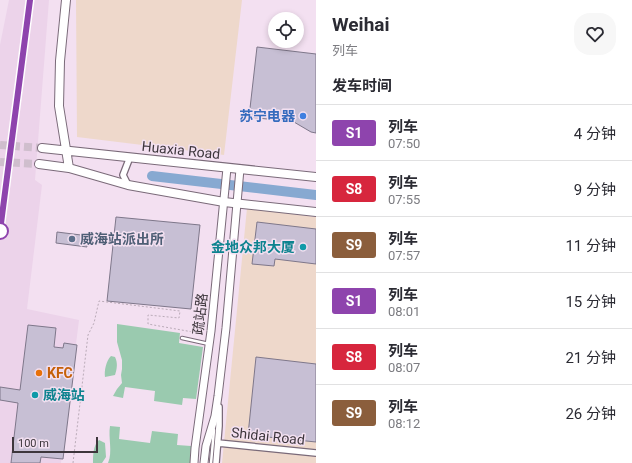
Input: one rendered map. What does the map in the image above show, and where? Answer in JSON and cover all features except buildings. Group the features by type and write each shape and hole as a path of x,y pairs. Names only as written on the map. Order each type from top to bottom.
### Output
{"main road":[{"path":"66,0 60,61 59,106 68,168"},
{"name":"Huaxia Road","path":"42,148 130,157 240,172 316,178"},
{"path":"39,164 68,168 128,185 316,212"}],"street":[{"path":"128,185 123,175 130,157"},
{"name":"疏站路","path":"194,463 211,336 226,170"},
{"name":"疏站路","path":"204,463 206,446 215,416 218,396 240,172"},
{"path":"216,463 219,426 218,396"},
{"name":"Shidai Road","path":"218,443 316,454"}],"lane":[{"path":"182,338 210,344"},
{"path":"211,463 215,416"}],"path":[{"path":"73,463 88,335 94,322 98,301 180,311 179,318 148,315 148,324 211,336"},
{"path":"70,400 80,400"}],"shaded area":[{"name":"威海站","path":"9,0 49,0 35,180 42,185 27,309 79,320 61,463 0,463 0,45"},
{"path":"76,0 242,0 224,155 77,137"},
{"path":"247,208 316,217 316,463 222,463"}],"green space":[{"path":"117,324 180,333 179,343 203,347 196,399 183,398 182,405 154,401 155,391 125,387 123,398 113,396 122,383 122,360 117,342"},
{"path":"111,356 115,357 116,359 116,373 115,375 105,377 106,366"},
{"path":"110,426 120,427 119,439 150,443 152,431 178,434 177,445 191,446 190,463 108,463 110,454"},
{"path":"99,440 105,443 106,457 102,463 93,463 94,448"}],"waterway":[{"path":"152,176 316,195"}],"tunnel":[{"path":"0,145 42,148"},
{"path":"0,162 39,164"}],"railway":[{"path":"0,231 30,0"}],"train":[{"name":"S1","path":"0,231 30,0"}],"place":[{"name":"苏宁电器","path":"303,116"},
{"name":"威海站派出所","path":"72,239"},
{"name":"金地众邦大厦","path":"303,247"},
{"name":"KFC","path":"39,373"},
{"name":"威海站","path":"35,395"}]}
